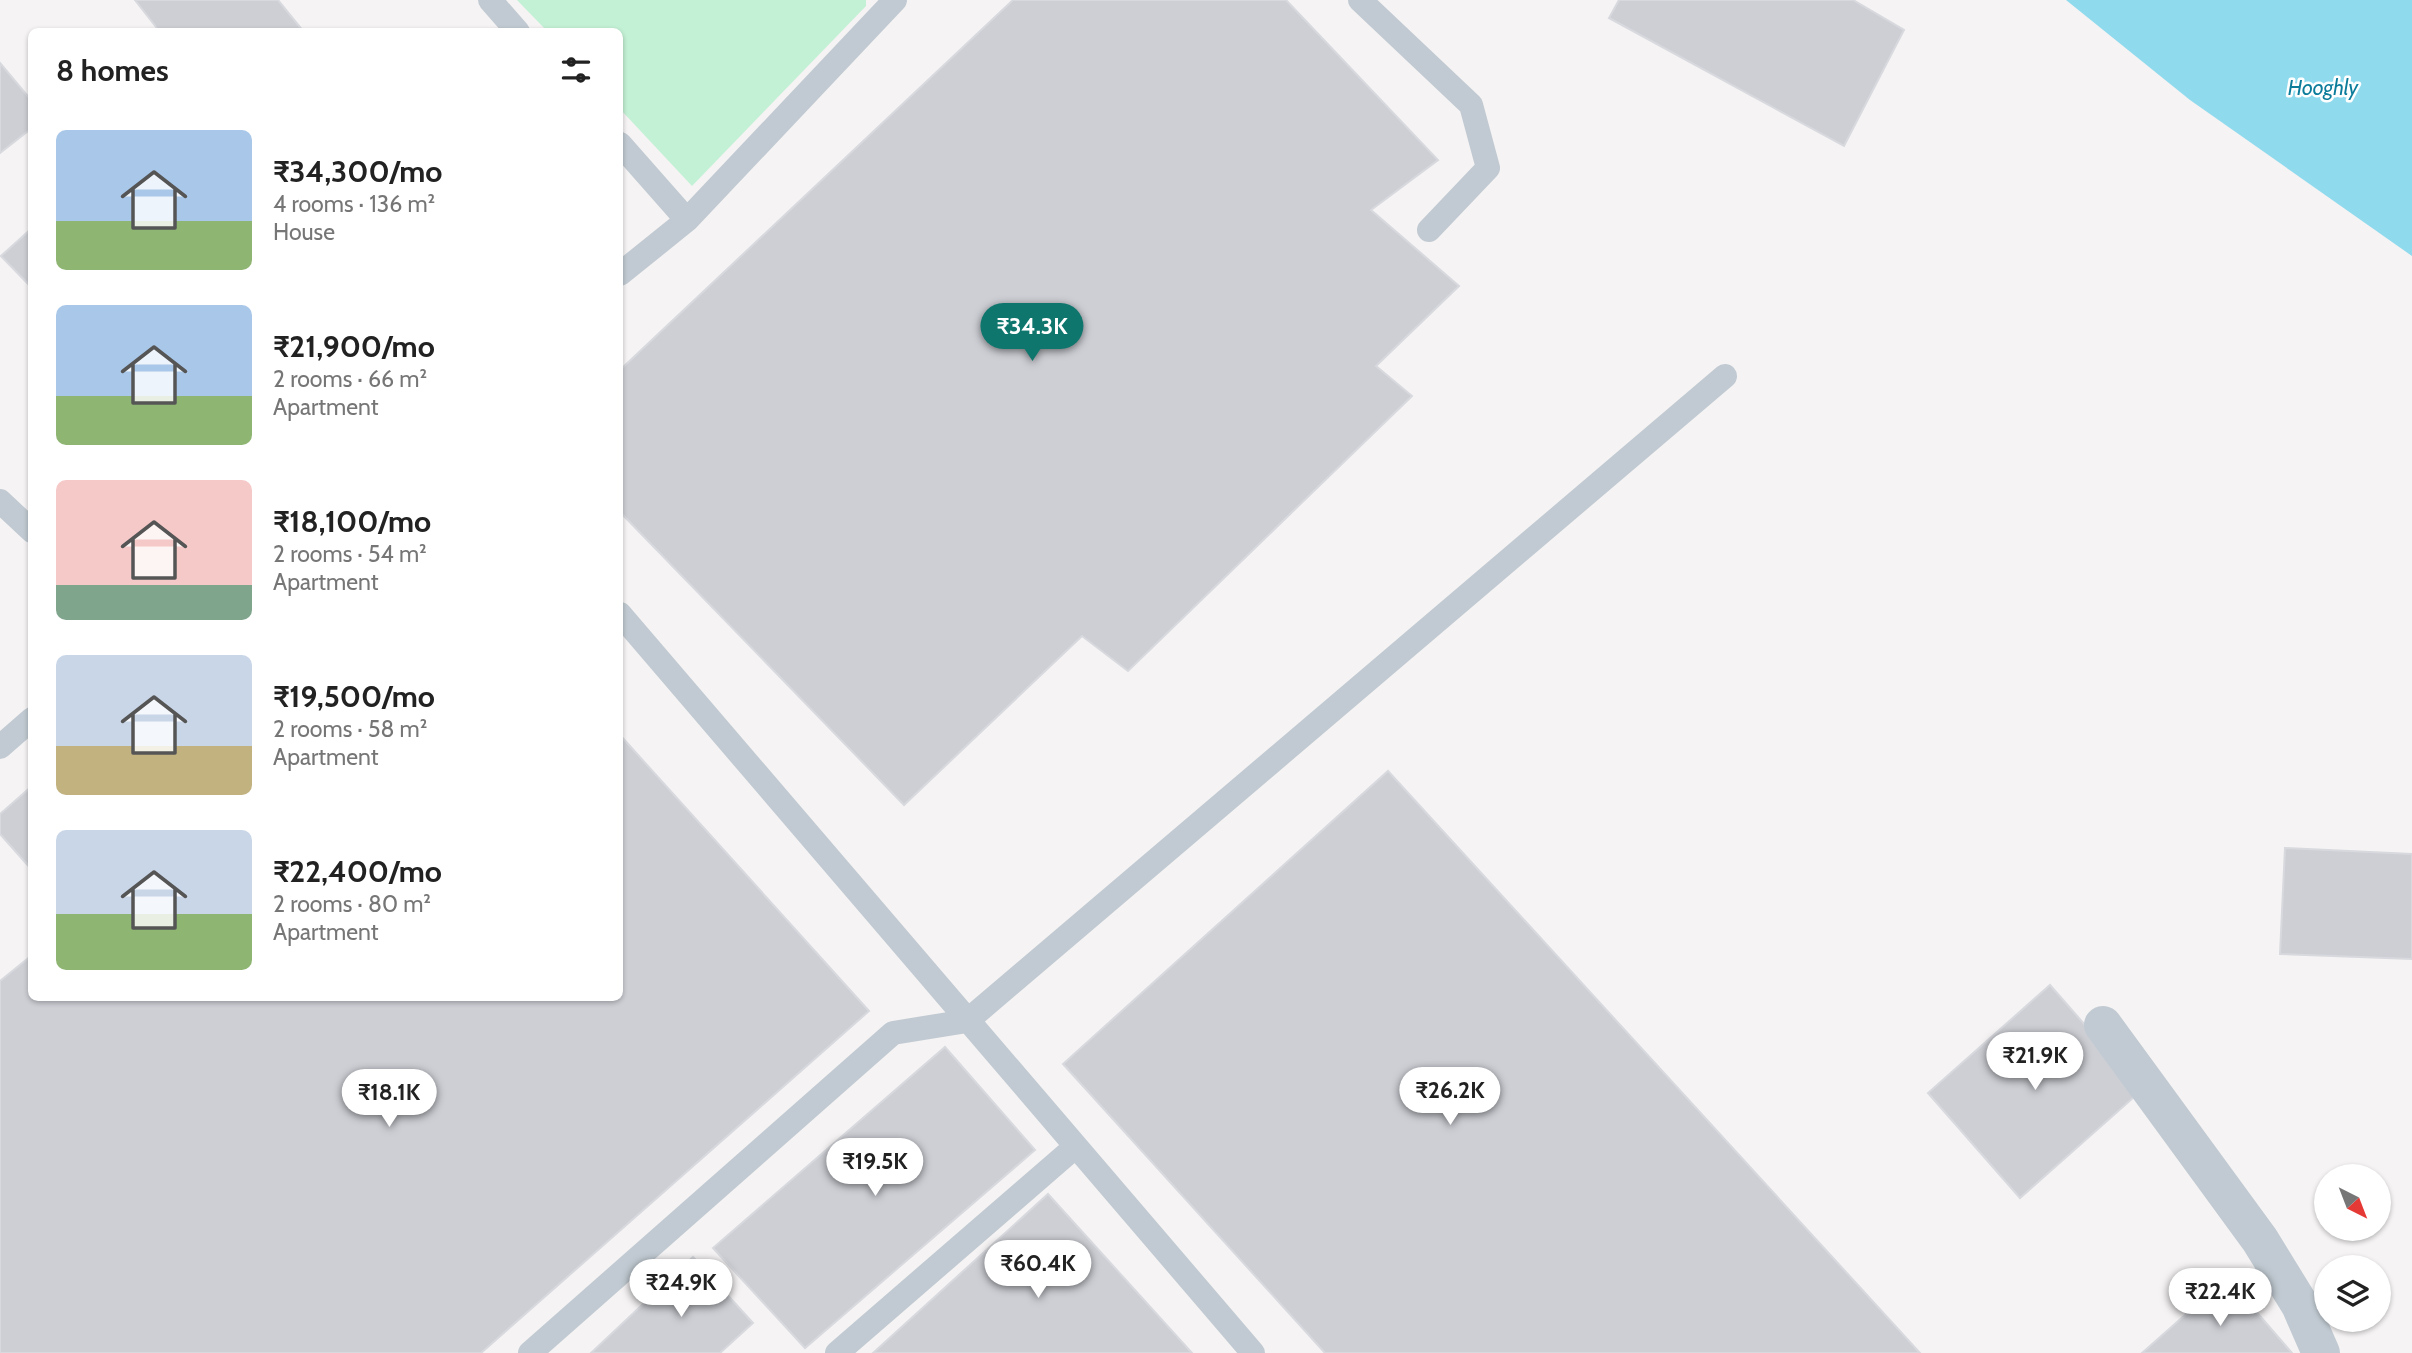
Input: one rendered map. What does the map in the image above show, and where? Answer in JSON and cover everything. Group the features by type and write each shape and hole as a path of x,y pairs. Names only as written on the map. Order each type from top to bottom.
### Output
{"street":[{"path":"2103,1025 2260,1240 2300,1305 2321,1353"}],"lane":[{"path":"490,0 514,28"},
{"path":"623,272 687,220 895,0"},
{"path":"1360,0 1471,105 1488,168 1429,230"},
{"path":"623,147 687,220"},
{"path":"530,1353 893,1032 967,1021 1725,376"},
{"path":"0,501 28,527"},
{"path":"623,618 1252,1353"},
{"path":"0,747 28,722"},
{"path":"838,1353 1075,1147"}],"green space":[{"path":"517,0 866,0 866,6 692,186 623,112 623,28 544,28"}],"water":[{"name":"Hooghly","path":"2066,0 2412,0 2412,256 2190,100"}],"building":[{"path":"135,0 278,0 301,28 157,28"},
{"path":"1013,0 1286,0 1438,160 1371,210 1459,286 1376,366 1412,396 1128,671 1082,636 904,805 623,515 623,367"},
{"path":"1619,0 1853,0 1904,30 1844,146 1609,18"},
{"path":"0,63 28,96 28,131 0,153"},
{"path":"28,232 28,284 1,256"},
{"path":"623,738 869,1011 481,1353 0,1353 0,981 28,958 28,1001 623,1001"},
{"path":"1388,771 1920,1353 1325,1353 1063,1064"},
{"path":"28,790 28,866 0,834 0,814"},
{"path":"2285,848 2412,854 2412,959 2280,954"},
{"path":"2050,985 2142,1090 2020,1198 1928,1093"},
{"path":"945,1047 1035,1150 805,1348 713,1248"},
{"path":"1048,1194 1192,1353 873,1353"},
{"path":"693,1257 753,1323 720,1353 591,1353"},
{"path":"2227,1278 2292,1353 2142,1353"}]}
